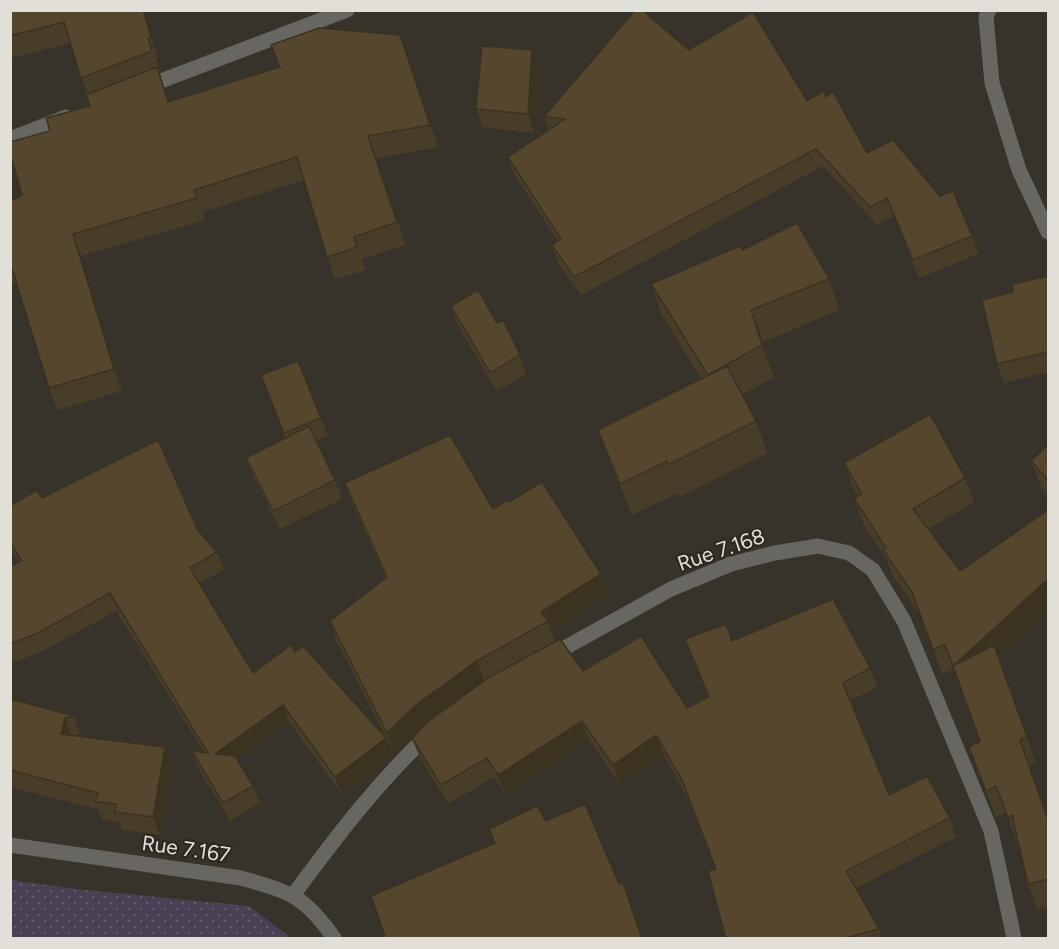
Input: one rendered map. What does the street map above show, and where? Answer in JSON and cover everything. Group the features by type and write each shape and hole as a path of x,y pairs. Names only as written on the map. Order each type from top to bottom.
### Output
{"street":[{"path":"134,92 346,10"},
{"path":"989,10 986,17 992,83 1019,170 1048,232"},
{"path":"10,139 78,113"},
{"name":"Rue 7.168","path":"540,662 671,589 731,564 775,553 818,546 849,553 873,570 904,621 991,831 1014,939"},
{"path":"294,894 390,771 439,726"},
{"name":"Rue 7.167","path":"10,845 241,878 294,894 320,918 334,939"}],"shaded area":[{"path":"11,880 76,889 249,906 291,938 11,938"}],"building":[{"path":"10,10 143,10 151,37 148,38 152,51 81,78 64,22 10,36"},
{"path":"635,10 642,10 689,50 753,12 807,101 823,91 826,97 833,92 867,153 893,140 940,196 953,191 972,236 913,260 887,198 870,207 816,149 574,277 552,245 561,239 508,157 565,119 544,117"},
{"path":"319,28 400,35 430,125 368,136 397,222 354,237 357,247 327,257 297,157 194,190 197,198 73,234 114,369 49,388 10,262 10,201 22,195 10,154 10,142 50,131 46,118 90,106 86,95 157,67 168,102 280,67 271,45"},
{"path":"482,46 532,50 528,114 476,109"},
{"path":"797,223 829,279 751,310 762,345 708,375 651,284 740,246 743,250"},
{"path":"1048,276 1048,352 997,364 982,300 1013,292 1012,284"},
{"path":"478,290 497,323 503,320 520,355 490,373 451,306"},
{"path":"298,361 321,418 284,433 261,375"},
{"path":"727,366 756,421 668,465 667,461 620,484 598,430"},
{"path":"930,414 965,478 913,509 960,571 1048,510 1048,579 953,666 945,645 933,649 912,592 883,550 886,548 854,498 862,494 844,463"},
{"path":"309,426 335,480 273,511 246,458"},
{"path":"450,435 493,509 542,482 601,574 541,612 548,621 477,661 417,704 387,733 330,621 387,577 345,483"},
{"path":"158,440 197,529 217,552 190,568 253,673 291,645 295,652 303,646 386,738 335,777 283,705 215,754 235,756 253,786 223,803 192,751 208,753 110,593 38,633 10,644 10,566 22,561 10,542 10,506 37,490 42,498"},
{"path":"1048,445 1048,480 1031,461"},
{"path":"833,599 870,668 843,683 889,795 927,776 950,818 846,871 879,929 841,939 726,939 708,871 716,869 682,780 656,735 613,765 582,721 498,775 487,758 441,785 412,738 429,721 488,678 560,639 583,671 641,636 687,708 709,697 685,639 726,624 732,641"},
{"path":"994,645 1027,737 1020,740 1048,820 1048,879 1028,884 1012,815 1008,817 996,786 986,791 969,747 980,741 953,666"},
{"path":"10,699 74,716 65,718 61,734 165,747 153,817 115,812 116,804 95,802 98,793 10,770"},
{"path":"585,804 619,884 623,883 642,939 386,939 371,896 495,843 489,829 537,806 546,821"}]}
